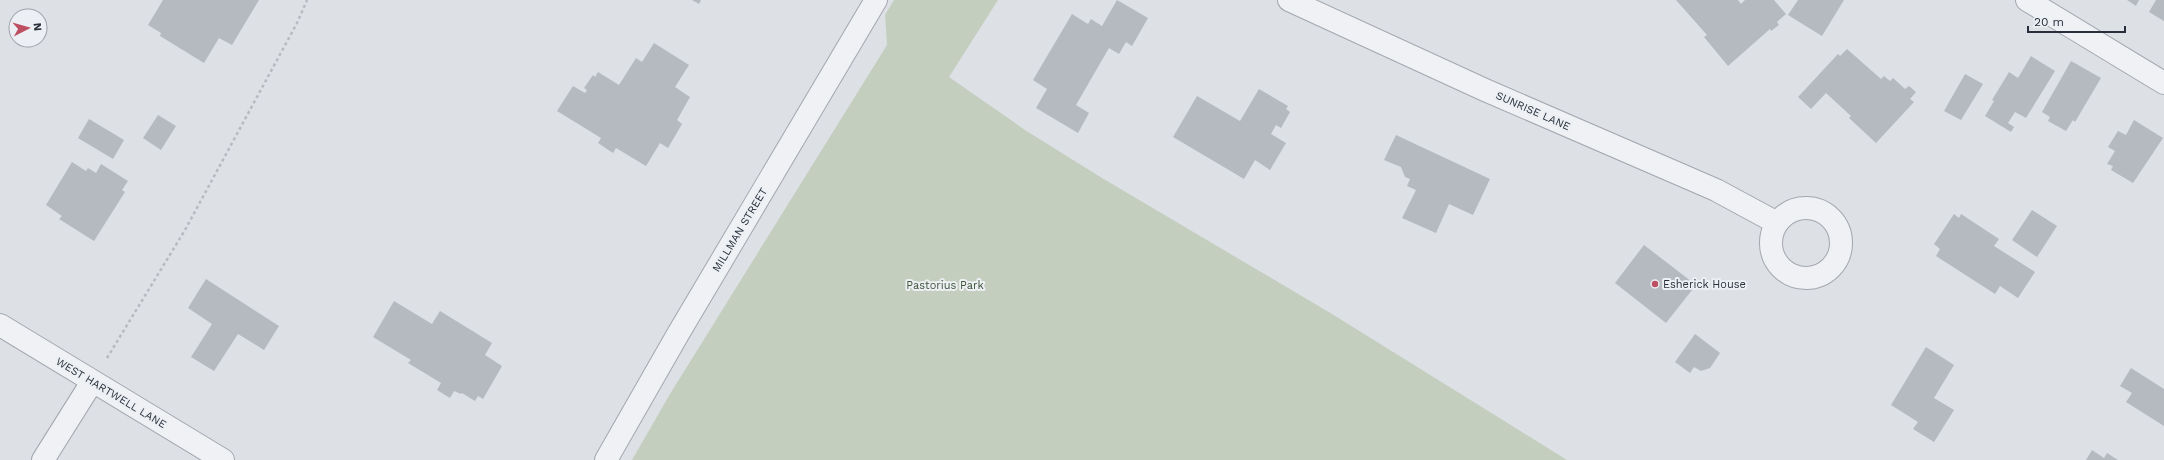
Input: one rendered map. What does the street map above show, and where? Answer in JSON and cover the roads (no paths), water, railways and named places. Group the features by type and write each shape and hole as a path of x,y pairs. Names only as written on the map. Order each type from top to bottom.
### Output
{"street":[{"name":"MILLMAN STREET","path":"606,460 678,334 876,0"},
{"name":"SUNRISE LANE","path":"1289,0 1485,90 1716,190 1776,224"},
{"path":"2027,0 2164,84"},
{"name":"WEST HARTWELL LANE","path":"0,325 223,460"},
{"path":"43,460 92,382"}],"place":[{"name":"Esherick House","path":"1655,284"}],"park label":[{"name":"Pastorius Park","path":"945,285"}]}
